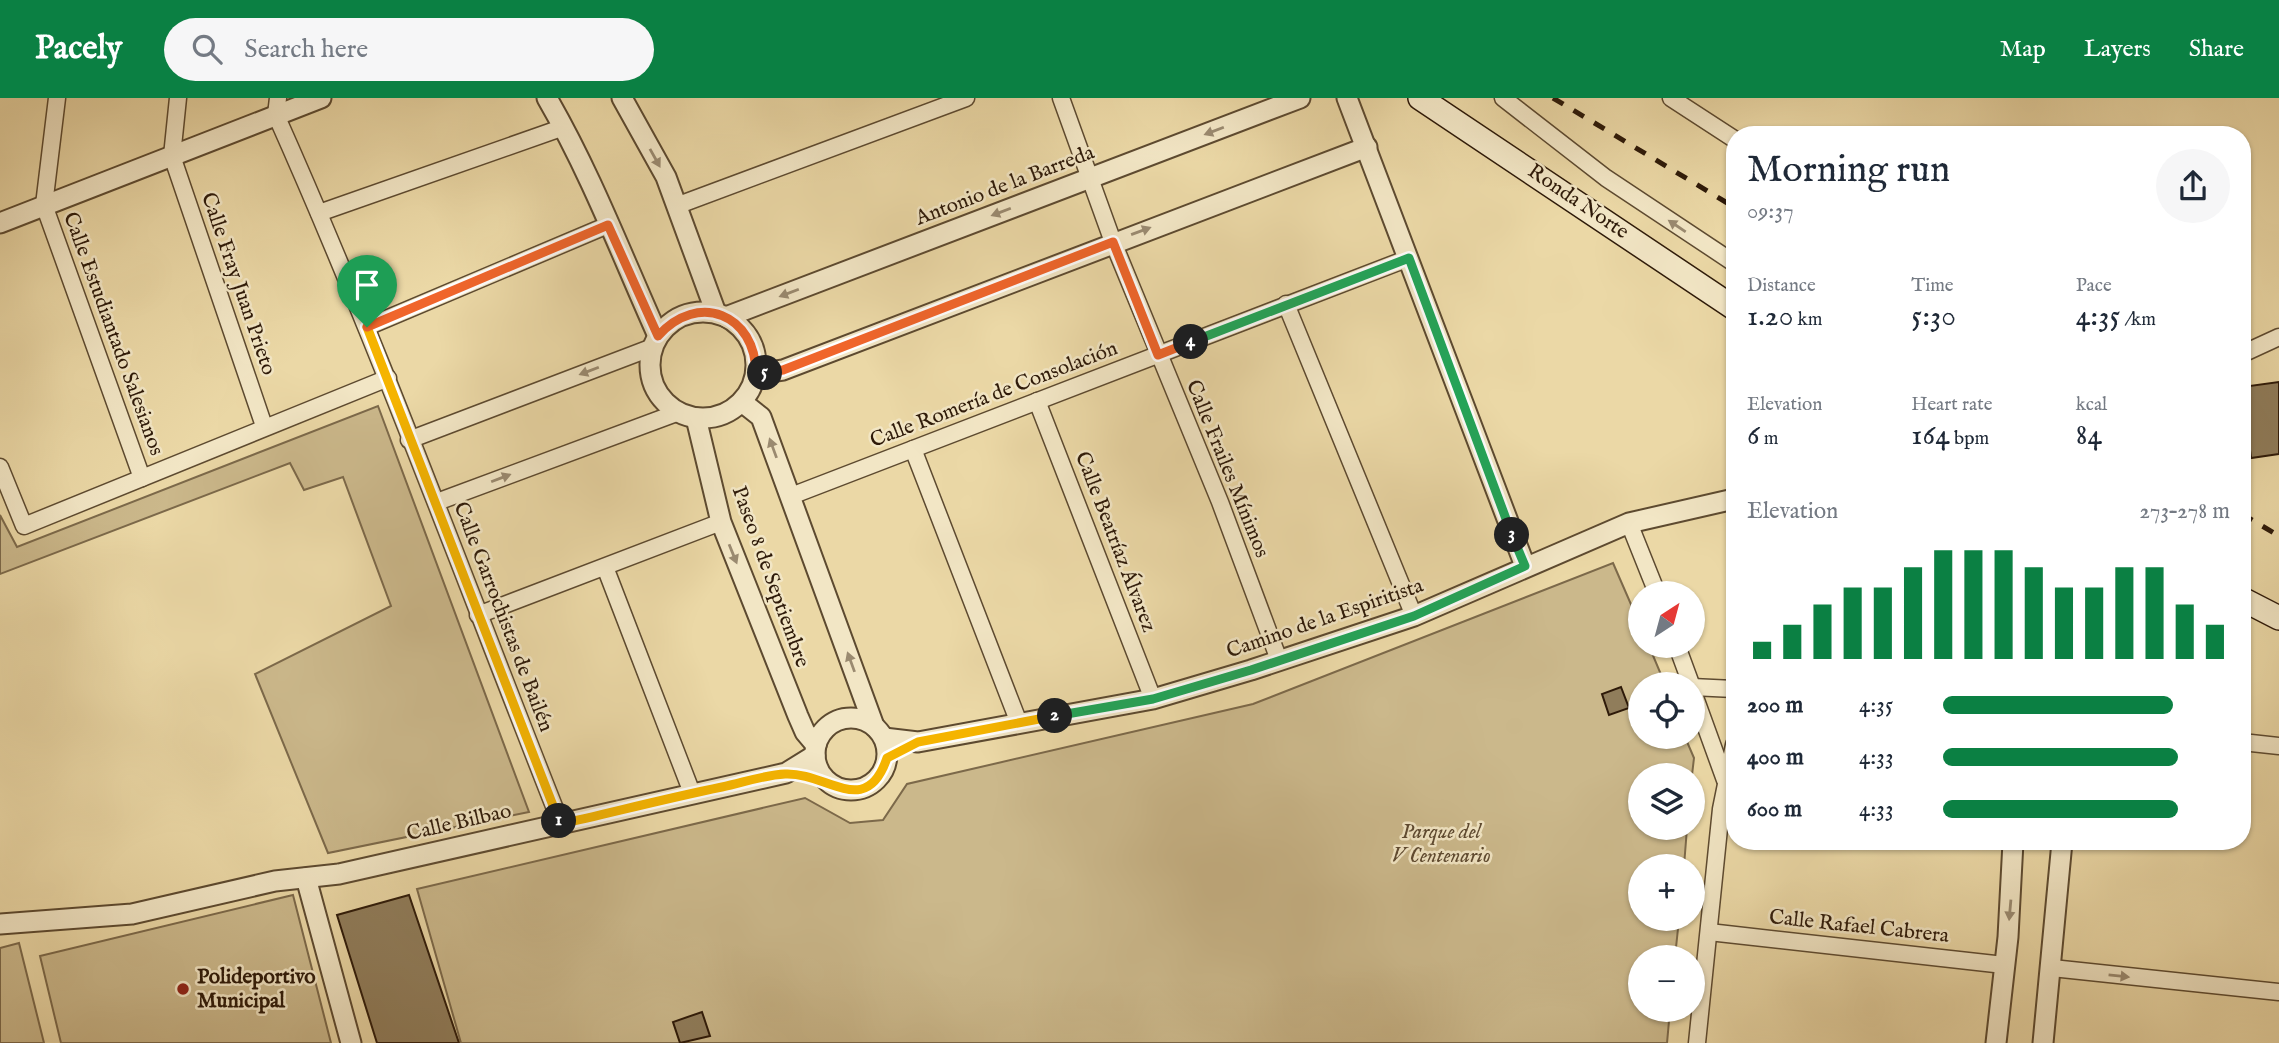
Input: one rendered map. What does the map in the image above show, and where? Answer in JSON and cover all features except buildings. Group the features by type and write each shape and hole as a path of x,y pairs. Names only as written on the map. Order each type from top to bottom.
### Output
{"main road":[{"name":"Ronda Norte","path":"1420,98 1726,302"},
{"path":"2251,604 2279,618"}],"street":[{"path":"44,205 57,98"},
{"path":"172,156 178,98"},
{"path":"0,222 172,156 277,107 321,98"},
{"path":"547,98 602,204 656,342"},
{"path":"622,98 666,177 721,315"},
{"path":"676,206 966,98"},
{"name":"Calle Frailes Mínimos","path":"1061,98 1113,242 1220,502 1279,660"},
{"name":"Antonio de la Barreda","path":"721,315 1300,98"},
{"path":"1347,98 1525,566"},
{"path":"1503,98 1606,178 1726,258"},
{"path":"1671,98 1726,134"},
{"name":"Calle Garrochistas de Bailén","path":"277,107 388,378 409,440 437,502 478,615 561,824"},
{"path":"319,213 564,127"},
{"path":"756,374 783,370 1367,147"},
{"name":"Calle Fray Juan Prieto","path":"172,156 264,426"},
{"name":"Calle Estudiantado Salesianos","path":"44,205 142,478"},
{"path":"367,327 608,225"},
{"name":"Calle Romería de Consolación","path":"791,496 1409,258"},
{"path":"1286,304 1414,616"},
{"path":"699,312 721,315 740,326 750,340 756,357 756,374 751,389 742,402 729,412 713,417 688,415 667,404 657,391 651,377 650,362 656,342 669,324 683,316 699,312"},
{"path":"2251,350 2279,337"},
{"path":"409,440 656,342"},
{"path":"0,467 24,526 264,426 388,378"},
{"name":"Calle Beatríaz Álvarez","path":"1037,401 1153,699"},
{"path":"742,402 761,417 882,741 881,776 863,789 851,791 839,788 828,782 817,767 816,750 821,734 831,724 843,719 863,720 882,741"},
{"path":"437,502 688,415"},
{"name":"Paseo 8 de Septiembre","path":"688,415 721,522 798,716 816,750"},
{"path":"913,449 1019,723"},
{"name":"Camino de la Espiritista","path":"882,741 918,742 1153,699 1414,616 1629,523 1726,501"},
{"path":"478,615 721,522"},
{"path":"1629,523 1652,581"},
{"path":"605,567 692,793"},
{"path":"1705,688 1726,689"},
{"path":"1705,724 1726,790"},
{"path":"2251,744 2279,746"},
{"name":"Calle Bilbao","path":"786,774 816,750"},
{"name":"Calle Bilbao","path":"306,878 339,873 786,774 828,782"},
{"path":"1725,780 1726,776"},
{"path":"1697,1043 1709,932 1726,823"},
{"path":"1996,1043 2004,965 2009,850"},
{"path":"2043,1043 2061,850"},
{"path":"0,924 132,914 275,881 306,878 351,1043"},
{"name":"Calle Rafael Cabrera","path":"1709,932 2004,965"},
{"path":"2052,968 2279,992"}],"green space":[{"path":"378,406 529,812 328,853 255,674 391,606 343,477 304,490 290,463 0,574 0,515 17,547"},
{"name":"Parque del V Centenario","path":"1613,563 1628,597 1628,658 1654,658 1660,672 1628,672 1628,749 1690,749 1694,758 1693,763 1628,763 1628,840 1686,840 1685,854 1628,854 1628,931 1678,931 1676,945 1628,945 1628,1022 1669,1022 1667,1043 461,1043 417,889 805,798 850,823 883,820 907,784 1253,704"},
{"name":"Polideportivo Municipal","path":"293,895 331,1043 61,1043 40,956"},
{"path":"19,943 44,1043 0,1043 0,948"}],"railway":[{"path":"1553,98 1726,202"},
{"path":"2251,519 2279,536"}],"place":[{"name":"Polideportivo Municipal","path":"183,989"}],"route":[{"path":"608,225 658,336 669,324 683,316 699,312 716,313 740,326 750,340 756,357 756,374 783,370 1113,242 1158,355 1409,258 1525,566 1414,616 1153,699 918,742 887,758 881,776 863,789 851,791 828,782 786,774 561,824 367,327 608,225"}]}
